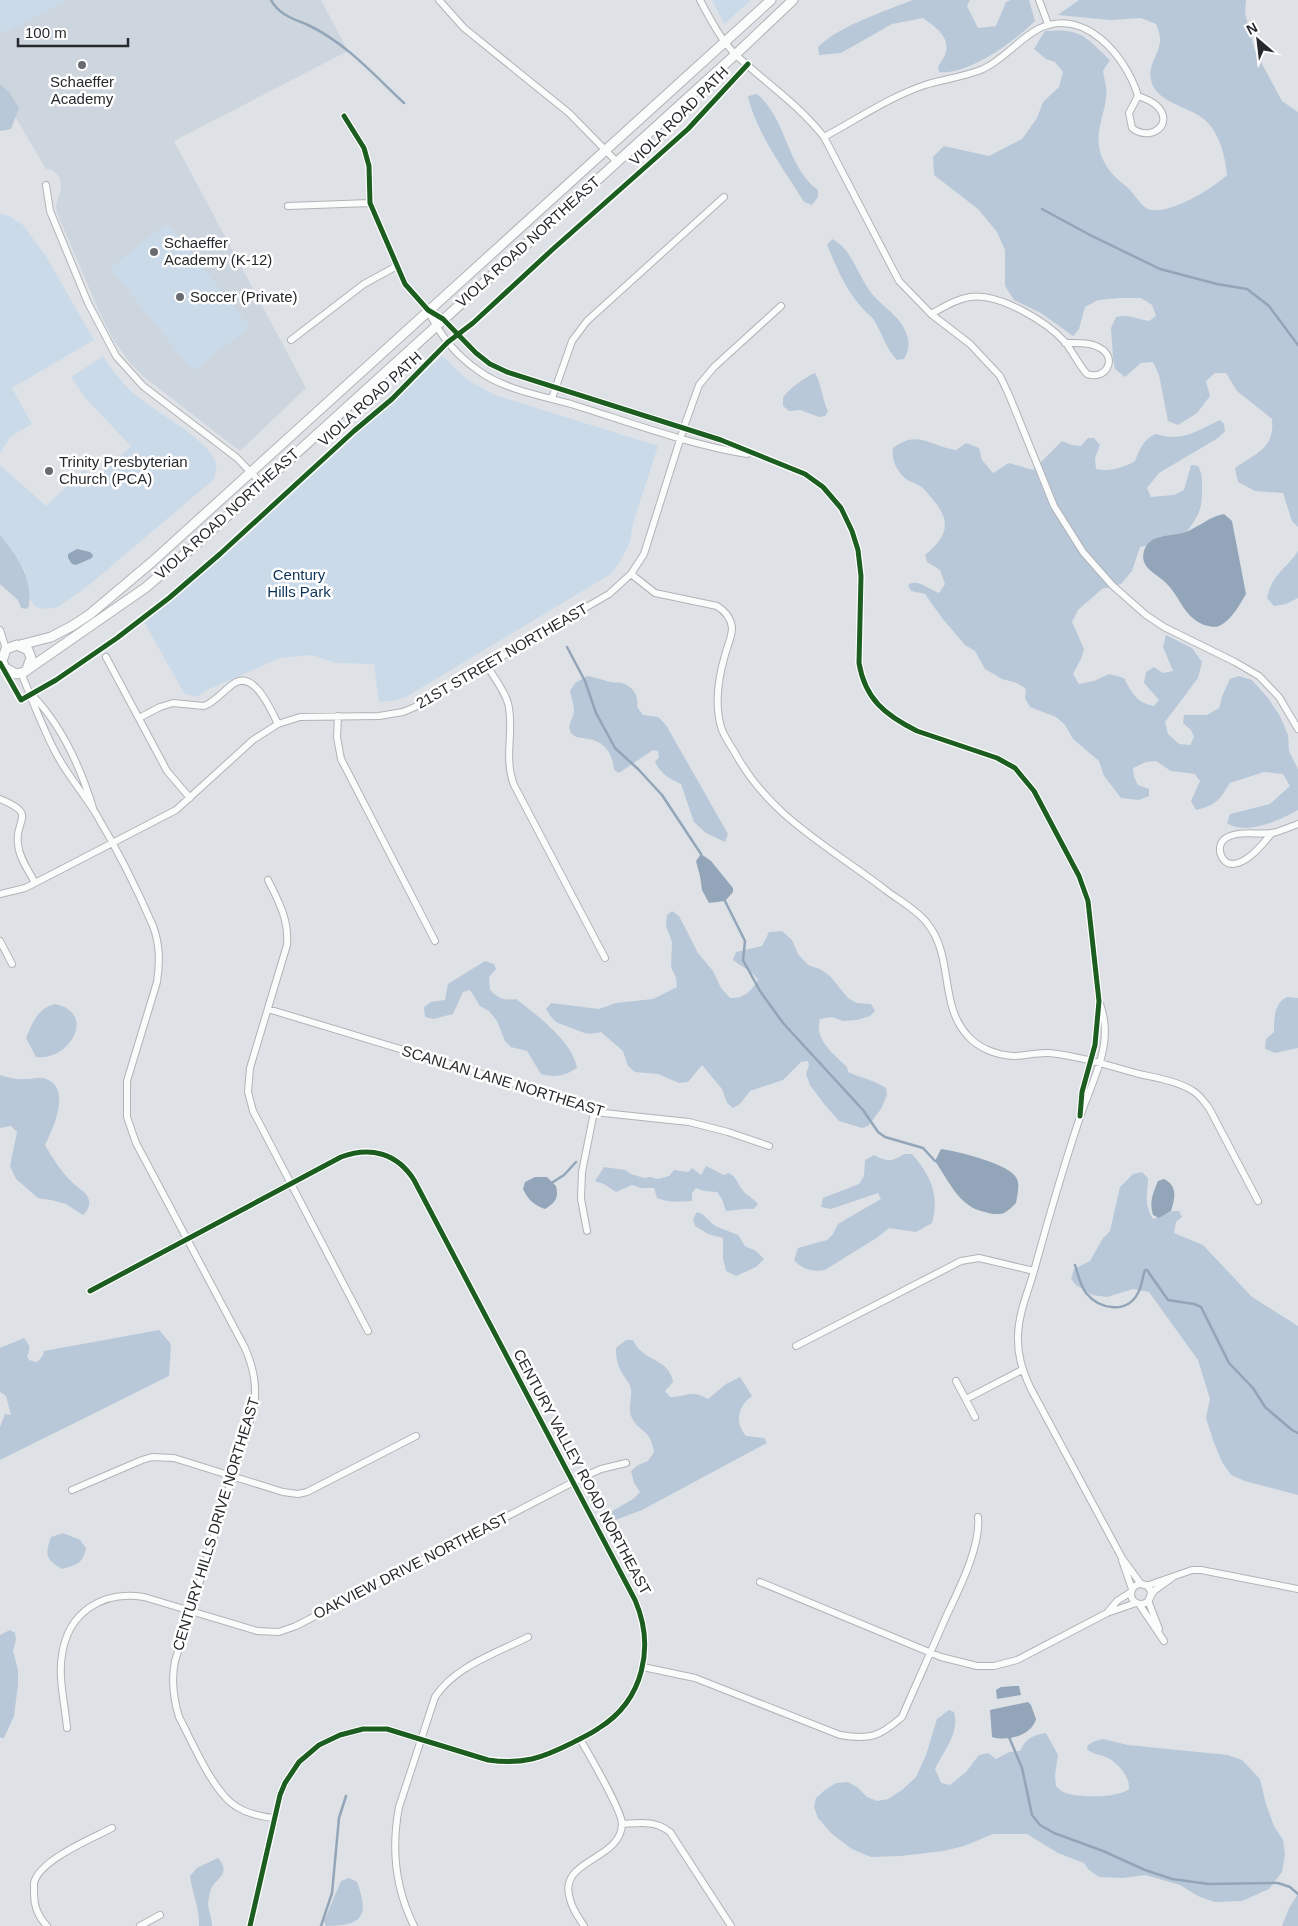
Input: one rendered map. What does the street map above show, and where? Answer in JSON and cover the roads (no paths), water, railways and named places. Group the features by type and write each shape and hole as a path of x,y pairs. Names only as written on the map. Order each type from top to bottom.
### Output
{"main road":[{"name":"VIOLA ROAD NORTHEAST","path":"20,645 51,636 72,626 89,615 159,556 771,0"},
{"name":"VIOLA ROAD NORTHEAST","path":"24,671 64,646 145,588 736,54 792,0"},
{"path":"13,645 20,645 30,654 31,662 24,671 16,674 4,673 3,652 13,645"}],"street":[{"path":"439,0 464,28 569,113 617,162"},
{"path":"700,0 725,42 736,54 790,100 824,137 899,281 931,314 970,344 1000,376 1054,506 1073,539 1094,566 1146,616 1258,676 1279,697 1298,729"},
{"path":"1039,0 1048,24"},
{"path":"824,137 901,95 925,85 965,76 984,69 998,61 1036,30 1048,24 1063,23 1092,31 1106,43 1128,71 1138,96 1157,106 1164,119 1163,125 1159,129 1145,135 1138,133 1132,128 1130,121 1130,113 1138,96"},
{"path":"344,116 360,141 368,159 370,203 407,286 428,310 435,326 460,354 479,371 490,378 520,389 681,438 721,450 759,456"},
{"path":"46,186 50,211 88,303 116,356 143,386 237,458 262,484"},
{"path":"552,398 572,341 587,321 724,198"},
{"path":"288,206 370,203"},
{"path":"291,340 364,284 397,266"},
{"path":"931,314 958,300 971,297 1003,300 1054,332 1065,343 1088,374 1099,375 1107,370 1109,359 1102,348 1065,343"},
{"name":"21ST STREET NORTHEAST","path":"0,894 35,884 164,817 190,798 252,740 278,724 300,717 379,716 403,712 426,702 609,594 631,574 644,554 699,385 706,376 781,306"},
{"path":"428,310 443,319 476,353 490,364 507,372 721,440 805,474 817,482 836,501 848,521 856,542 861,570 858,651 860,668 865,685 877,704 894,719 917,731 1008,763 1021,774 1034,791 1079,876 1086,894 1099,1001 1095,1045 1082,1092 1080,1116"},
{"path":"631,574 655,593 717,606 724,610 732,627 717,692 722,730 738,760 752,781 771,803 790,820 872,879 928,924 938,940 945,967 952,1010 966,1035 985,1049 1002,1054 1014,1056 1050,1053 1091,1061 1172,1082 1198,1094 1209,1108 1258,1201"},
{"path":"0,630 3,652"},
{"path":"106,657 169,775 190,798"},
{"path":"487,666 508,705 510,719 508,765 514,785 606,958"},
{"name":"CENTURY HILLS DRIVE NORTHEAST","path":"24,671 38,716 58,756 112,844 154,926 160,956 157,982 127,1081 127,1117 136,1143 245,1348 255,1375 254,1408 173,1671 173,1693 179,1716 221,1794 245,1811 273,1818"},
{"path":"139,718 160,707 173,703 208,705 232,684 240,681 250,683 263,696 278,724"},
{"name":"CENTURY HILLS DRIVE NORTHEAST","path":"31,694 47,712 59,732 85,784 95,814"},
{"path":"338,716 341,759 435,941"},
{"path":"0,799 15,806 22,814 23,820 18,838 18,846 35,884"},
{"path":"1272,833 1254,853 1240,862 1233,864 1227,862 1220,852 1222,841 1231,836 1272,833 1298,824"},
{"path":"268,880 284,914 288,934 287,945 250,1068 248,1092 253,1111 368,1331"},
{"path":"0,941 12,964"},
{"path":"1099,1001 1105,1018 1106,1028 1100,1063 1080,1116 1019,1321 1018,1352 1022,1370 1122,1558 1142,1585 1149,1589 1160,1633"},
{"name":"SCANLAN LANE NORTHEAST","path":"268,1009 532,1089 594,1112 689,1122 728,1132 769,1146"},
{"path":"587,1231 581,1199 582,1181 594,1112"},
{"name":"CENTURY VALLEY ROAD NORTHEAST","path":"90,1291 341,1157 361,1151 387,1156 404,1167 414,1180 640,1610 645,1632 643,1667 633,1692 618,1712 600,1728 548,1755 534,1760 514,1763 488,1760 397,1730 376,1728 357,1730 329,1740 309,1753 291,1772 280,1795 273,1818 250,1926"},
{"path":"796,1346 961,1261 979,1258 1034,1271"},
{"path":"966,1399 1022,1370"},
{"path":"956,1381 975,1417"},
{"path":"72,1490 152,1457 174,1458 283,1492 298,1494 306,1492 416,1436"},
{"name":"OAKVIEW DRIVE NORTHEAST","path":"67,1728 61,1668 61,1656 66,1636 71,1626 87,1609 108,1598 133,1595 257,1631 271,1632 287,1629 574,1482 601,1469 626,1463"},
{"path":"643,1667 695,1678 840,1735 860,1738 873,1736 887,1730 902,1717 930,1653 975,1546 979,1526 978,1517"},
{"path":"1122,1558 1132,1591 1131,1597 1138,1603 1164,1641"},
{"path":"1106,1613 1117,1602 1142,1585 1149,1585 1192,1570 1201,1570 1298,1589"},
{"path":"760,1582 930,1653 956,1662 977,1666 1001,1664 1029,1655 1106,1613 1138,1603 1144,1603 1155,1590 1173,1577"},
{"path":"414,1926 399,1886 394,1843 399,1807 435,1698 447,1682 461,1671 528,1636"},
{"path":"580,1739 617,1808 622,1824 616,1843 574,1872 569,1880 570,1900 584,1926"},
{"path":"622,1824 654,1823 662,1825 670,1832 731,1926"},
{"path":"46,1926 40,1918 34,1903 34,1881 45,1866 54,1858 112,1828"},
{"path":"140,1926 160,1915"}],"waterway":[{"path":"271,0 283,13 322,32 347,50 404,103"},
{"path":"1042,209 1160,269 1217,284 1247,289 1269,306 1298,345"},
{"path":"567,647 585,681 596,713 615,748 662,795 701,854"},
{"path":"725,901 745,941 743,960 760,991 783,1023 863,1110 878,1132 885,1137 923,1148 935,1161"},
{"path":"553,1182 564,1175 576,1162"},
{"path":"1075,1265 1086,1293 1098,1303 1106,1306 1120,1307 1133,1300 1139,1290 1145,1270 1147,1270 1168,1300 1201,1307 1229,1363 1253,1388 1265,1407 1298,1433"},
{"path":"1009,1737 1022,1768 1032,1815 1040,1825 1054,1833 1172,1879 1209,1884 1278,1883 1290,1887 1298,1894"},
{"path":"321,1926 332,1893 339,1818 346,1796"}],"place":[{"name":"Schaeffer Academy","path":"82,65"},
{"name":"Schaeffer Academy (K-12)","path":"154,252"},
{"name":"Soccer (Private)","path":"180,297"},
{"name":"Trinity Presbyterian Church (PCA)","path":"49,471"}],"park label":[{"name":"Century Hills Park","path":"299,584"}]}
